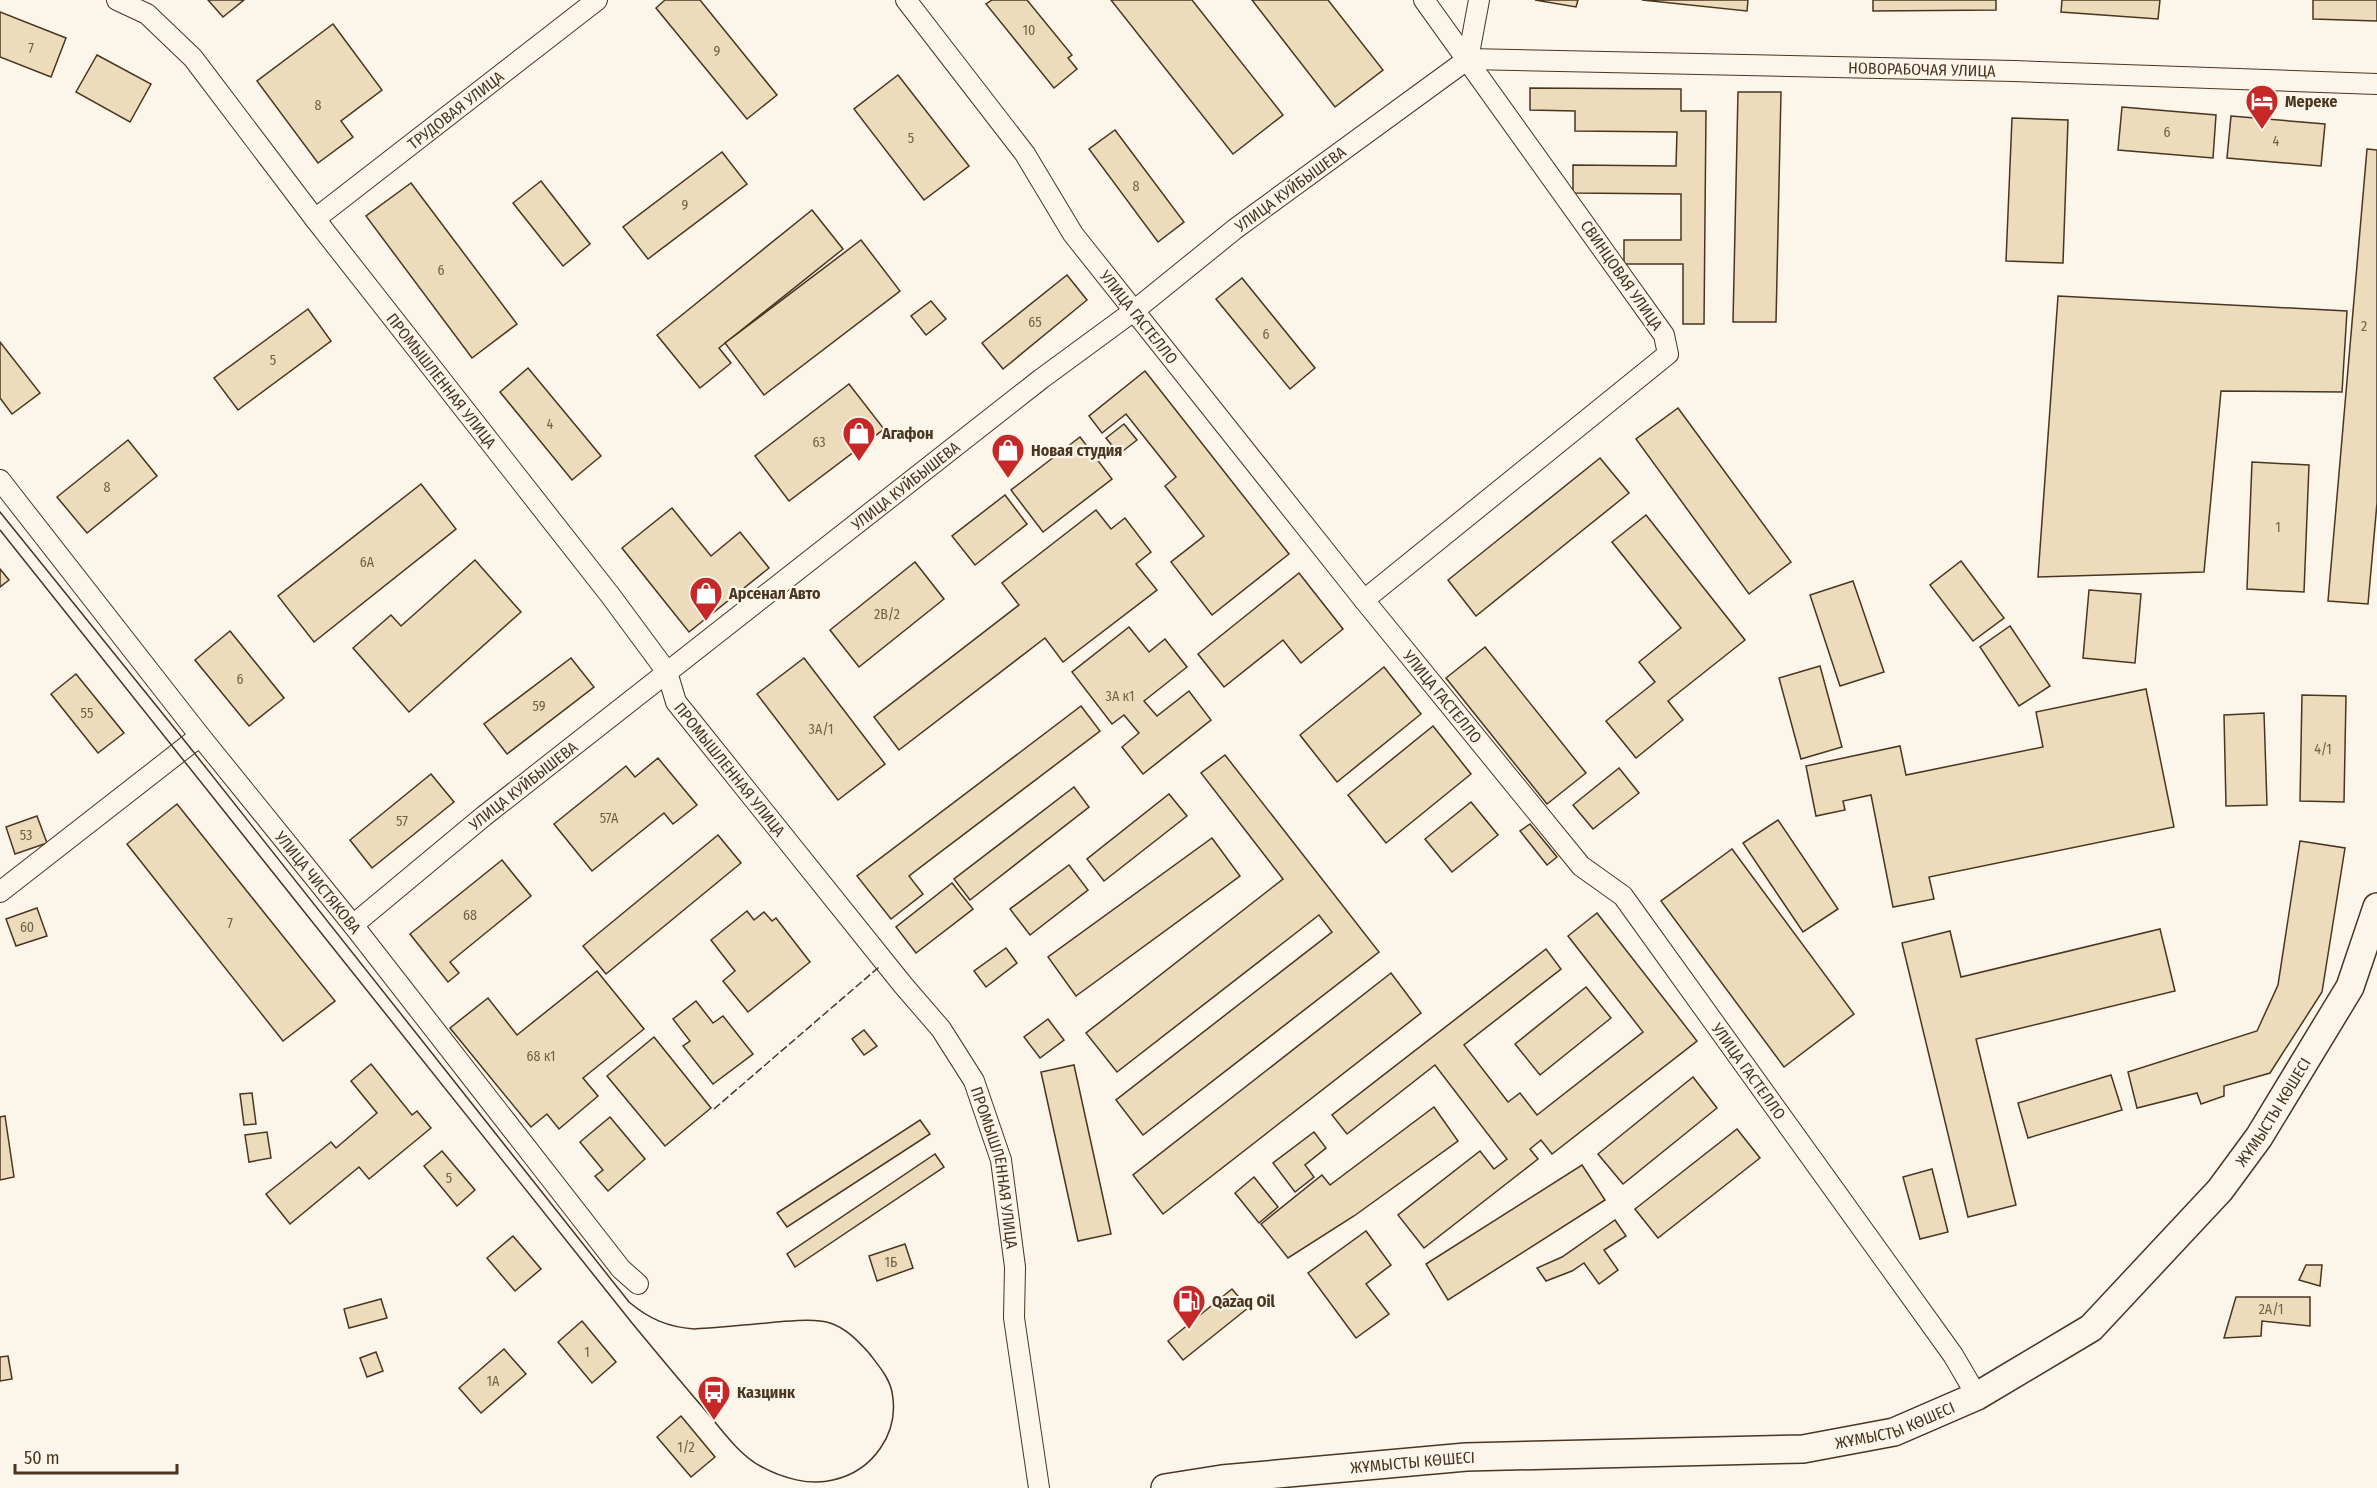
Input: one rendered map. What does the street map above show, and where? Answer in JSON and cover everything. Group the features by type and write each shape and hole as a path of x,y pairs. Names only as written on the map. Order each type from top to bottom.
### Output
{"main road":[{"name":"ЖҰМЫСТЫ КӨШЕСІ","path":"1165,1488 1222,1479 1466,1457 1803,1449 1894,1432 1977,1395 2091,1328 2220,1190 2259,1137 2350,987 2377,907"}],"street":[{"name":"ПРОМЫШЛЕННАЯ УЛИЦА","path":"117,0 147,14 193,58 315,219 610,595 667,672 676,702 903,985 941,1029 974,1081 1001,1160 1015,1267 1014,1318 1039,1488"},
{"name":"ТРУДОВАЯ УЛИЦА","path":"315,219 597,0"},
{"name":"УЛИЦА ГАСТЕЛЛО","path":"906,0 1025,153 1074,234 1364,600 1581,866 1623,896 1953,1355 1977,1395"},
{"name":"СВИНЦОВАЯ УЛИЦА","path":"1364,600 1668,354 1664,335 1424,0"},
{"path":"1468,59 1479,0"},
{"name":"УЛИЦА КУЙБЫШЕВА","path":"353,925 484,816 1041,379 1135,310 1235,229 1468,59"},
{"name":"НОВОРАБОЧАЯ УЛИЦА","path":"1468,59 2014,71 2377,84"},
{"name":"УЛИЦА ЧИСТЯКОВА","path":"0,480 200,736 353,925 621,1269 638,1284"},
{"path":"0,892 200,736"}],"building":[{"path":"208,0 244,0 223,17"},
{"path":"665,0 700,0 777,95 747,119 656,8"},
{"path":"992,0 1027,0 1072,55 1068,58 1077,69 1054,88 986,4"},
{"path":"1111,0 1192,0 1283,115 1233,154"},
{"path":"1252,0 1328,0 1383,70 1335,107"},
{"path":"1535,0 1578,0 1576,7"},
{"path":"1642,0 1748,0 1747,11"},
{"path":"1873,0 1996,0 1996,10 1873,11"},
{"path":"2062,0 2160,0 2158,19 2061,12"},
{"path":"2313,0 2377,0 2377,21 2313,19"},
{"path":"0,12 66,38 51,77 0,57"},
{"path":"333,24 382,90 341,121 353,137 318,163 257,81"},
{"path":"97,55 151,84 130,122 76,92"},
{"path":"898,75 969,166 924,200 854,109"},
{"path":"1530,88 1681,89 1681,111 1706,111 1704,324 1683,324 1683,264 1624,264 1624,240 1681,240 1681,194 1573,193 1573,165 1676,166 1677,132 1575,131 1575,111 1530,110"},
{"path":"1738,92 1781,92 1776,322 1733,322"},
{"path":"2122,107 2216,115 2213,158 2118,150"},
{"path":"2231,116 2325,124 2321,166 2227,158"},
{"path":"2012,118 2068,120 2063,263 2006,261"},
{"path":"1115,130 1184,222 1158,242 1089,149"},
{"path":"2367,149 2377,150 2377,503 2368,604 2328,601"},
{"path":"722,152 747,184 648,259 623,227"},
{"path":"541,181 590,244 563,266 513,203"},
{"path":"411,183 517,324 472,358 366,216"},
{"path":"812,210 843,249 719,348 731,363 700,388 657,335"},
{"path":"861,240 900,291 764,395 725,343"},
{"path":"1067,275 1087,300 1003,369 982,343"},
{"path":"1242,278 1315,368 1290,389 1216,299"},
{"path":"2058,296 2347,311 2342,392 2221,391 2204,572 2038,577"},
{"path":"931,301 946,319 926,335 911,316"},
{"path":"308,309 331,341 238,410 214,378"},
{"path":"0,342 40,393 12,414 0,398"},
{"path":"528,368 601,456 572,480 500,392"},
{"path":"1145,371 1289,554 1212,615 1171,562 1204,536 1165,486 1176,477 1126,414 1102,433 1089,416"},
{"path":"849,384 884,429 789,501 755,456"},
{"path":"1678,408 1791,562 1749,594 1636,439"},
{"path":"1124,424 1137,440 1119,454 1106,438"},
{"path":"1080,437 1112,479 1043,532 1011,490"},
{"path":"128,440 157,476 87,533 57,497"},
{"path":"1600,458 1629,493 1476,616 1448,580"},
{"path":"2252,462 2309,465 2304,592 2247,589"},
{"path":"421,484 456,529 314,642 278,596"},
{"path":"1005,495 1027,524 975,565 952,536"},
{"path":"672,508 711,556 740,532 769,568 689,632 622,548"},
{"path":"1096,510 1111,529 1125,518 1151,552 1136,564 1157,590 1063,662 1045,638 899,750 874,717 1019,605 1002,583"},
{"path":"1646,515 1745,640 1668,701 1683,720 1636,758 1606,721 1655,682 1639,662 1681,628 1612,542"},
{"path":"475,560 521,612 409,712 353,648 391,615 401,626"},
{"path":"1961,561 2004,618 1973,641 1930,585"},
{"path":"915,562 944,599 859,667 830,630"},
{"path":"0,569 9,580 0,587"},
{"path":"1299,573 1343,629 1301,663 1283,640 1224,687 1198,654"},
{"path":"1853,581 1884,672 1840,686 1810,595"},
{"path":"2089,590 2141,594 2135,663 2083,658"},
{"path":"2010,626 2050,686 2019,706 1980,647"},
{"path":"1129,627 1149,652 1165,639 1187,667 1144,701 1157,716 1189,691 1211,720 1143,774 1122,747 1139,733 1124,715 1112,724 1072,672"},
{"path":"230,631 284,698 249,726 195,660"},
{"path":"1485,647 1586,773 1547,804 1446,678"},
{"path":"571,658 594,687 507,754 484,724"},
{"path":"804,658 885,764 838,800 757,694"},
{"path":"1820,666 1842,747 1801,759 1779,678"},
{"path":"1384,667 1421,714 1337,782 1300,735"},
{"path":"76,674 124,733 98,753 51,694"},
{"path":"2146,689 2174,827 1929,877 1934,899 1893,907 1871,795 1843,801 1845,810 1816,816 1806,766 1900,746 1906,775 2043,747 2036,712"},
{"path":"2302,695 2346,696 2344,802 2300,801"},
{"path":"1081,706 1100,731 909,876 923,894 891,919 857,876"},
{"path":"2264,713 2267,805 2226,806 2224,715"},
{"path":"1433,726 1471,774 1386,843 1348,795"},
{"path":"1225,755 1379,952 1143,1135 1116,1100 1332,932 1319,915 1117,1072 1086,1033 1283,879 1201,773"},
{"path":"658,758 697,805 673,824 664,813 592,871 554,824 626,766 635,777"},
{"path":"1619,768 1639,793 1593,829 1573,805"},
{"path":"431,774 454,802 372,868 350,840"},
{"path":"1074,787 1089,807 970,900 954,879"},
{"path":"1169,794 1187,816 1104,881 1087,859"},
{"path":"1471,802 1498,835 1452,872 1425,839"},
{"path":"177,804 335,1001 283,1041 127,844"},
{"path":"37,816 47,843 15,854 6,827"},
{"path":"1778,820 1838,909 1803,932 1743,843"},
{"path":"1530,824 1557,857 1547,865 1520,831"},
{"path":"718,835 741,863 606,974 583,946"},
{"path":"1212,838 1240,876 1076,996 1048,957"},
{"path":"2300,841 2345,848 2322,992 2270,1073 2224,1086 2224,1096 2201,1104 2197,1093 2137,1108 2128,1072 2257,1031 2278,985"},
{"path":"1732,849 1854,1014 1784,1067 1661,901"},
{"path":"502,860 531,896 450,962 459,973 448,982 410,934"},
{"path":"1069,865 1088,890 1030,935 1010,909"},
{"path":"952,883 973,909 916,953 896,927"},
{"path":"37,908 47,936 16,946 6,919"},
{"path":"747,911 754,920 764,912 772,921 776,918 810,962 748,1012 723,981 735,971 711,940"},
{"path":"1597,913 1697,1041 1552,1154 1541,1140 1530,1149 1538,1159 1424,1248 1398,1215 1480,1151 1494,1169 1507,1159 1435,1065 1347,1134 1332,1115 1546,949 1561,969 1464,1045 1508,1102 1520,1093 1537,1115 1643,1032 1568,936"},
{"path":"2160,929 2175,991 1976,1039 2016,1205 1968,1217 1902,943 1950,931 1961,977"},
{"path":"1006,948 1017,963 986,987 974,971"},
{"path":"597,971 644,1029 583,1078 598,1096 559,1129 547,1114 531,1127 450,1028 488,998 517,1035"},
{"path":"1391,973 1421,1013 1163,1214 1133,1175"},
{"path":"1586,987 1611,1018 1540,1075 1515,1044"},
{"path":"696,1001 713,1023 723,1016 753,1054 713,1084 683,1046 690,1041 673,1019"},
{"path":"1048,1019 1064,1040 1040,1058 1024,1037"},
{"path":"864,1030 877,1046 864,1055 852,1039"},
{"path":"654,1037 711,1108 665,1146 607,1076"},
{"path":"371,1064 412,1115 417,1111 431,1128 369,1179 359,1167 290,1224 266,1194 331,1142 336,1148 377,1113 351,1081"},
{"path":"1074,1065 1111,1234 1078,1241 1041,1072"},
{"path":"2111,1075 2122,1110 2028,1138 2018,1103"},
{"path":"1693,1077 1717,1108 1623,1184 1598,1154"},
{"path":"252,1093 256,1124 244,1125 240,1094"},
{"path":"1434,1107 1458,1141 1354,1216 1288,1258 1261,1224 1322,1175 1330,1185"},
{"path":"5,1116 14,1177 0,1180 0,1117"},
{"path":"610,1117 645,1159 608,1191 595,1176 603,1170 580,1142"},
{"path":"920,1120 930,1134 787,1227 777,1213"},
{"path":"1737,1129 1760,1158 1658,1238 1635,1209"},
{"path":"267,1132 271,1158 249,1162 245,1135"},
{"path":"1314,1132 1326,1148 1305,1165 1314,1177 1295,1192 1273,1163"},
{"path":"442,1151 475,1190 457,1206 424,1166"},
{"path":"935,1154 944,1167 795,1267 787,1254"},
{"path":"1582,1165 1605,1200 1448,1300 1426,1264"},
{"path":"1932,1169 1948,1232 1920,1239 1903,1177"},
{"path":"1254,1177 1278,1207 1259,1223 1235,1193"},
{"path":"1615,1220 1626,1236 1604,1250 1618,1270 1599,1284 1584,1263 1572,1271 1546,1281 1537,1268 1562,1257"},
{"path":"1366,1231 1391,1265 1366,1284 1389,1314 1356,1338 1308,1273"},
{"path":"513,1236 541,1269 515,1291 487,1258"},
{"path":"905,1244 913,1268 877,1281 869,1256"},
{"path":"2306,1265 2322,1265 2320,1286 2299,1280"},
{"path":"1232,1289 1248,1308 1183,1360 1168,1341"},
{"path":"2236,1297 2310,1297 2310,1326 2262,1321 2261,1336 2224,1338"},
{"path":"381,1299 387,1318 349,1328 344,1309"},
{"path":"582,1321 616,1362 592,1383 558,1342"},
{"path":"504,1349 526,1374 481,1413 459,1388"},
{"path":"376,1352 383,1371 367,1377 360,1358"},
{"path":"8,1356 12,1379 0,1381 0,1357"},
{"path":"681,1416 715,1457 691,1477 657,1437"}],"tram line":[{"path":"0,512 188,745 629,1302 659,1321 685,1328 810,1320 824,1321 841,1328 869,1353 891,1387 892,1422 880,1448 871,1459 860,1468 833,1480 806,1481 787,1478 762,1467 731,1442 632,1323 0,530"}],"fence":[{"path":"714,1109 879,967"}],"place":[{"name":"Мереке","path":"2262,130"},
{"name":"Агафон","path":"859,462"},
{"name":"Новая студия","path":"1008,479"},
{"name":"Арсенал Авто","path":"706,622"},
{"name":"Qazaq Oil","path":"1189,1330"},
{"name":"Казцинк","path":"714,1421"}]}
